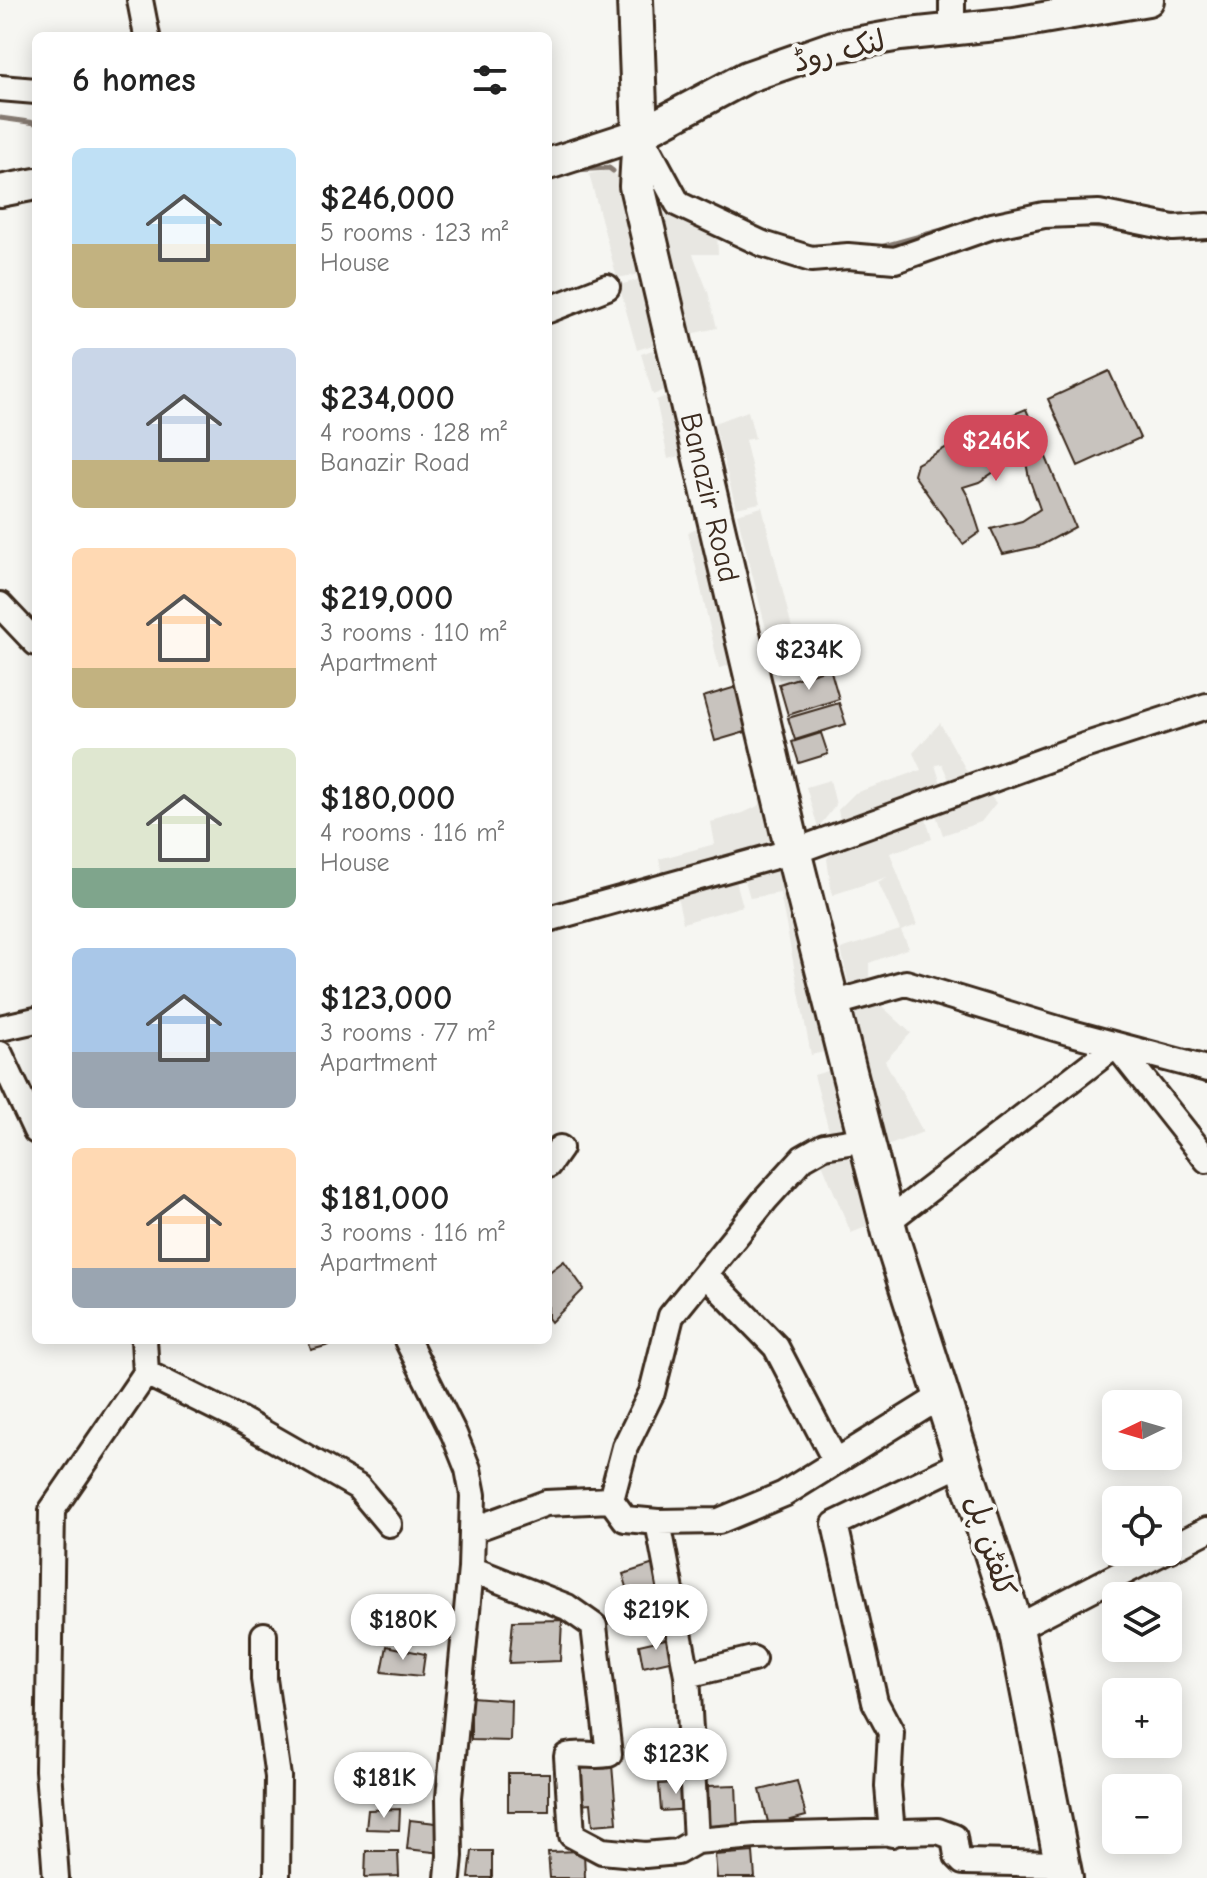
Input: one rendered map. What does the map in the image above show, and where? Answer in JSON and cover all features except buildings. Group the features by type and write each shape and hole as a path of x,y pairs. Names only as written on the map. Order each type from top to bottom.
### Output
{"highway":[{"name":"Banazir Road","path":"635,0 640,134 637,186 793,851 888,1221"},
{"name":"کلفٹن پل","path":"888,1221 1016,1628 1064,1871"}],"main road":[{"name":"لنک روڈ","path":"554,158 640,134 747,77 833,47 952,15 1014,23 1148,0"},
{"path":"0,191 32,185"}],"street":[{"path":"140,0 146,32"},
{"path":"0,88 32,91"},
{"path":"640,134 678,204 763,244 811,259 848,256 895,260 992,226 1044,215 1099,213 1173,228 1207,226"},
{"path":"552,308 607,287"},
{"path":"0,605 32,639"},
{"path":"552,918 793,851 1084,746 1207,706"},
{"path":"832,1004 906,983 1207,1069"},
{"path":"0,1028 32,1021"},
{"path":"1116,1045 1207,1160"},
{"path":"888,1221 1116,1045"},
{"path":"0,1054 32,1122"},
{"path":"611,1500 625,1447 652,1392 671,1316 803,1158 824,1146 867,1139"},
{"path":"706,1275 776,1347 836,1462"},
{"path":"56,1878 48,1770 52,1510 146,1373 144,1344"},
{"path":"413,1344 468,1469 473,1495 471,1569 449,1797 448,1878"},
{"path":"146,1373 239,1419 358,1487 389,1524"},
{"path":"611,1500 625,1519 719,1521 784,1494 943,1395"},
{"path":"892,1834 888,1786 891,1732 875,1702 835,1524 964,1462"},
{"path":"472,1530 546,1503 611,1500"},
{"path":"658,1522 687,1675 696,1841"},
{"path":"1182,1543 1207,1530"},
{"path":"1016,1628 1137,1566"},
{"path":"471,1569 567,1607 594,1626 609,1754 578,1753 567,1756 572,1835 602,1851 645,1855 677,1852 696,1841 756,1836 938,1831 954,1837 957,1856 963,1862 1064,1871"},
{"path":"264,1635 264,1679 278,1777 277,1878"},
{"path":"687,1675 753,1659"}],"shaded area":[{"path":"609,170 621,179 646,273 617,278 589,174"},
{"path":"659,212 717,231 718,254 693,254 708,292 717,328 690,334"},
{"path":"645,278 662,342 637,350 619,285"},
{"path":"664,346 675,386 653,395 641,354"},
{"path":"677,392 691,453 668,459 656,400"},
{"path":"748,411 755,438 745,440 760,503 736,508 714,423"},
{"path":"762,507 803,673 779,680 737,514"},
{"path":"709,525 744,662 719,668 688,532"},
{"path":"940,723 970,777 952,787 942,764 935,765 943,790 841,825 838,810 855,793 921,770 913,753"},
{"path":"762,780 785,834 763,849 664,880 659,859 715,844 711,822 760,805 757,782"},
{"path":"830,780 836,805 818,828 806,787"},
{"path":"988,793 996,803 981,822 943,835 936,815"},
{"path":"925,816 932,839 890,853 917,925 901,931 909,948 869,963 869,986 850,991 841,949 900,930 878,882 887,877 832,895 827,859 832,851 844,844"},
{"path":"795,866 832,1050 811,1055 780,893 750,898 744,877"},
{"path":"736,881 743,906 683,923 677,896"},
{"path":"871,996 911,1033 885,1061 923,1132 887,1146 854,1012"},
{"path":"838,1068 856,1137 832,1142 814,1075"},
{"path":"844,1146 876,1223 851,1233 819,1156"}],"waterway":[{"path":"0,118 32,122"},
{"path":"575,170 609,168 613,171"},
{"path":"1077,225 1123,229"},
{"path":"877,248 949,228"}]}
